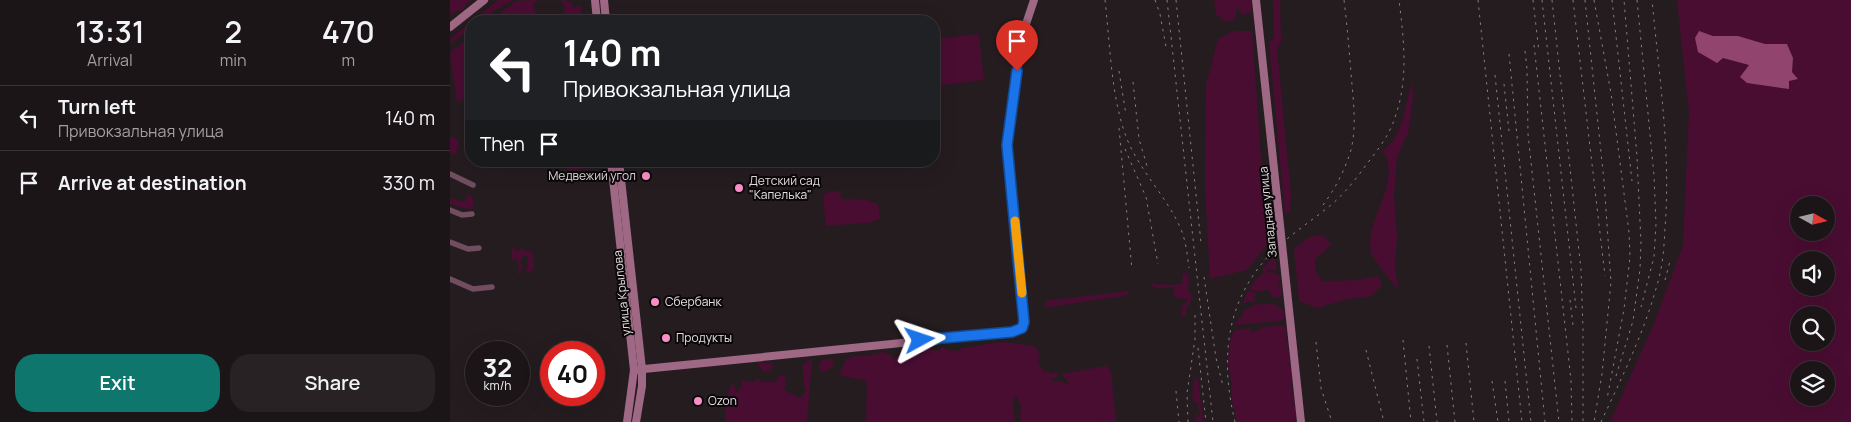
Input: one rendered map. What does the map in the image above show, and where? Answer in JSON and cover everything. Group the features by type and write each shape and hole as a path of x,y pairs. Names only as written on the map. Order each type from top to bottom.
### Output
{"street":[{"path":"465,15 484,0"},
{"path":"594,0 596,15"},
{"path":"604,0 605,15"},
{"path":"638,369 1012,332 1022,328 1024,317 1007,145 1022,36 1034,0"},
{"name":"Западная улица","path":"1256,0 1301,422"},
{"path":"450,27 465,15"},
{"name":"улица Крылова","path":"612,167 638,369 642,386 636,422"},
{"name":"улица Крылова","path":"620,167 638,369 627,422"},
{"path":"450,174 473,185"},
{"path":"450,210 462,215 472,214"},
{"path":"450,242 468,249 479,248"},
{"path":"450,279 473,289 492,287"}],"shaded area":[{"path":"450,0 475,0 468,1 462,11 458,10 450,15"},
{"path":"498,0 513,0 489,15 479,15"},
{"path":"537,0 533,5 537,15 498,15 516,1"},
{"path":"561,0 571,2 571,5 575,8 580,4 581,15 563,15 565,9"},
{"path":"1214,0 1251,0 1252,9 1250,13 1242,15 1237,6 1234,20 1225,22 1216,14"},
{"path":"1273,0 1280,0 1281,42 1277,49 1291,194 1290,211 1285,215 1269,42 1274,38"},
{"path":"1677,0 1851,0 1851,422 1610,422 1653,326 1683,245 1689,113","holes":["1699,32 1713,36 1738,36 1765,44 1787,44 1793,58 1789,89 1749,65 1723,58"]},
{"path":"465,27 465,33 450,44 451,38"},
{"path":"1234,31 1252,31 1267,244 1247,270 1210,279 1205,186 1206,85 1218,39"},
{"path":"1699,31 1713,36 1738,36 1765,44 1787,44 1793,58 1792,72 1798,79 1789,81 1789,89 1747,83 1740,77 1749,65 1723,58 1717,63 1698,52 1695,38"},
{"path":"979,34 984,80 940,85 940,38"},
{"path":"465,41 465,99 457,103 450,53"},
{"path":"1412,82 1413,95 1408,133 1397,156 1394,196 1397,237 1395,265 1398,290 1372,255 1370,240 1389,170 1387,157 1382,153 1394,140 1402,122"},
{"path":"450,138 457,139 458,144 454,156 450,152"},
{"path":"567,167 582,167 583,169 569,171"},
{"path":"839,191 842,199 867,200 878,204 880,219 867,223 826,226 823,199 825,193"},
{"path":"468,194 472,196 474,203 472,209 450,204 450,198 465,202"},
{"path":"1321,235 1332,244 1315,259 1316,272 1322,281 1360,280 1378,276 1382,285 1371,296 1344,300 1317,308 1299,301 1294,249 1309,237"},
{"path":"515,247 516,252 522,248 524,251 528,250 533,254 534,268 530,273 525,271 528,267 527,256 523,256 520,262 523,267 519,274 516,272 519,271 518,259 512,260 512,249"},
{"path":"1273,258 1276,260 1276,271 1267,269 1266,273 1272,272 1279,275 1278,285 1281,285 1282,296 1273,298 1268,289 1258,292 1249,289 1256,279 1263,274 1263,268"},
{"path":"1184,272 1188,275 1189,285 1187,288 1191,299 1186,315 1182,318 1182,308 1180,306 1185,305 1188,299 1175,298 1173,287 1158,288 1150,284 1174,285 1183,283 1182,277"},
{"path":"1128,291 1129,295 1050,307 1044,305 1048,300"},
{"path":"1248,291 1256,294 1254,297 1256,300 1244,304 1243,303"},
{"path":"1257,303 1261,305 1268,303 1277,306 1285,312 1284,318 1280,321 1235,325 1239,318 1243,318 1244,310"},
{"path":"1282,325 1287,329 1290,362 1288,364 1291,367 1296,410 1295,422 1237,422 1232,400 1228,363 1230,339 1235,330 1249,328 1251,333 1264,327"},
{"path":"1002,342 1034,346 1040,353 1038,363 1045,373 1049,371 1052,374 1055,372 1058,374 1057,378 1049,380 1063,382 1068,385 1069,383 1061,374 1106,366 1111,371 1116,422 1021,422 1021,407 1016,394 1012,406 1016,422 866,422 867,381 839,375 846,359 854,356 867,356 883,352 894,359 906,349 920,352 928,347 939,351 942,346 947,350 959,351 962,348"},
{"path":"812,359 807,422 725,422 726,399 733,381 736,392 741,388 742,379 748,382 755,381 757,378 761,382 777,382 778,376 784,375 786,381 784,390 800,398 806,391 802,365"},
{"path":"833,359 834,365 826,371 821,371 819,365 822,360"},
{"path":"760,362 771,364 773,367 763,372 758,364"},
{"path":"1195,377 1198,379 1203,422 1196,422 1195,408 1198,418 1200,416 1198,403 1192,400"}],"railway":[{"path":"1105,0 1114,89 1127,139 1132,151 1168,205 1180,227 1185,242 1189,268"},
{"path":"1155,0 1160,14 1166,47"},
{"path":"1167,0 1213,422"},
{"path":"1176,0 1201,243"},
{"path":"1323,205 1336,186 1346,165 1353,141 1353,102 1344,0"},
{"path":"1235,422 1228,379 1227,358 1229,337 1241,298 1251,279 1271,253 1341,196 1374,155 1389,132 1402,91 1404,46 1399,0"},
{"path":"1478,0 1522,422"},
{"path":"1533,0 1539,52"},
{"path":"1542,0 1576,308"},
{"path":"1552,0 1581,270 1583,422"},
{"path":"1573,0 1605,276"},
{"path":"1585,0 1604,181 1611,282 1602,374 1594,422"},
{"path":"1594,0 1611,93 1629,232 1630,257 1624,309 1607,399"},
{"path":"1612,0 1632,181"},
{"path":"1616,376 1633,321 1640,269 1641,243 1637,157 1624,0"},
{"path":"1637,0 1654,175 1656,224 1654,257 1641,307"},
{"path":"1601,422 1646,320 1659,278 1663,256 1666,199 1665,142 1652,0"},
{"path":"1534,45 1571,380 1572,422"},
{"path":"1525,51 1528,134 1559,422"},
{"path":"1509,54 1545,422"},
{"path":"1119,71 1126,115"},
{"path":"1495,75 1531,422"},
{"path":"1133,82 1139,139 1147,166"},
{"path":"1504,84 1509,131"},
{"path":"1119,128 1132,270"},
{"path":"1125,149 1146,197 1158,264"},
{"path":"1665,280 1670,261"},
{"path":"1204,277 1216,358 1223,386"},
{"path":"1570,300 1573,325"},
{"path":"1188,422 1187,393 1195,339 1195,315"},
{"path":"1403,340 1411,422"},
{"path":"1316,342 1321,388 1332,422"},
{"path":"1466,343 1474,422"},
{"path":"1447,345 1455,422"},
{"path":"1429,346 1437,422"},
{"path":"1198,348 1206,422"},
{"path":"1366,350 1384,422"},
{"path":"1417,359 1424,422"},
{"path":"1492,381 1498,422"},
{"path":"1505,381 1509,422"},
{"path":"1176,391 1179,422"}],"slow traffic":[{"path":"1015,221 1022,293"}],"place":[{"name":"Медвежий угол","path":"646,176"},
{"name":"Детский сад \"Капелька\"","path":"739,188"},
{"name":"Сбербанк","path":"655,302"},
{"name":"Продукты","path":"666,338"},
{"name":"Ozon","path":"698,401"}],"route":[{"path":"920,340 1012,332 1022,328 1024,317 1007,145 1017,71"}]}
